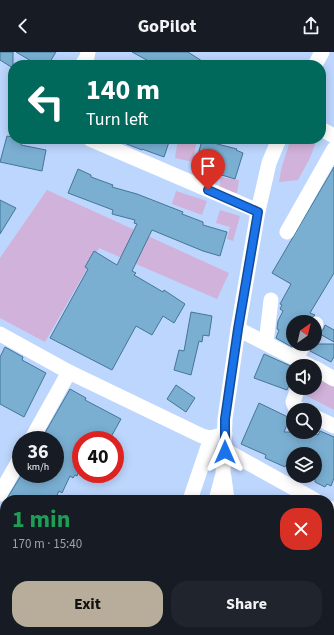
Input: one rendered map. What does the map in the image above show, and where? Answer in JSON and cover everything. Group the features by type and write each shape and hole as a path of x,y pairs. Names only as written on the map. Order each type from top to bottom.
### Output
{"street":[{"path":"102,144 258,212"},
{"path":"217,495 223,474 225,419 238,329 258,212 270,163 277,144"},
{"path":"286,232 334,148"},
{"path":"266,343 271,300"},
{"path":"238,329 296,359"},
{"path":"0,334 69,372 202,436 211,438 225,434"},
{"path":"36,431 69,372"},
{"path":"322,372 333,377"},
{"path":"322,420 334,426"},
{"path":"192,495 211,438"},
{"path":"225,450 306,495"},
{"path":"0,494 12,473"},
{"path":"223,474 226,495"}],"shaded area":[{"path":"177,144 196,144 193,162 175,158"},
{"path":"289,144 315,144 310,158 298,180 279,182"},
{"path":"221,177 239,180 237,193 219,190"},
{"path":"47,190 229,273 217,299 99,248 45,342 0,318 0,258"},
{"path":"176,191 207,201 202,215 172,204"},
{"path":"220,210 240,216 233,241 227,239 230,227 216,223"},
{"path":"322,379 334,384 334,410 305,395 322,395"}],"building":[{"path":"0,52 13,52 13,60 8,60 8,65 0,60"},
{"path":"16,52 56,52 51,60 30,60"},
{"path":"132,52 188,52 200,60 147,60"},
{"path":"7,136 8,144 21,144 46,150 42,171 0,162"},
{"path":"127,144 168,144 164,157"},
{"path":"201,144 218,144 237,149 236,150 243,153 235,179 195,167"},
{"path":"334,167 334,273 310,313 315,315 286,315 286,344 276,338 279,330 277,329 278,321 283,311 280,309 282,305 280,304 291,284 272,273"},
{"path":"78,169 91,175 91,177 113,185 112,187 137,194 183,212 182,214 203,222 203,225 227,232 220,256 203,251 152,230 132,271 136,273 134,275 163,292 164,290 185,304 174,323 163,316 152,335 136,326 112,370 50,338 88,269 85,267 94,251 117,265 137,224 134,223 135,220 112,214 113,210 68,193"},
{"path":"0,200 16,208 0,234"},
{"path":"191,312 212,316 209,336 203,335 202,342 199,341 191,375 174,370 179,350 184,351"},
{"path":"325,325 334,330 334,342 322,335"},
{"path":"322,344 334,344 334,357 331,362 310,351 322,351"},
{"path":"5,347 23,357 22,360 46,373 24,417 0,404 0,357"},
{"path":"264,354 286,364 286,390 254,378"},
{"path":"176,385 195,398 186,412 167,399"},
{"path":"70,389 86,398 85,400 121,419 114,431 72,431 72,477 70,476 62,493 59,491 57,495 9,495 16,483 64,483 64,431 46,431"},
{"path":"259,403 286,416 286,427 284,432 286,432 286,439 322,439 322,432 334,437 334,478 331,486 327,484 325,487 317,483 322,483 322,447 286,447 285,467 265,458 266,455 241,444"}],"route":[{"path":"208,190 258,212 238,329 225,419 225,452"}]}
